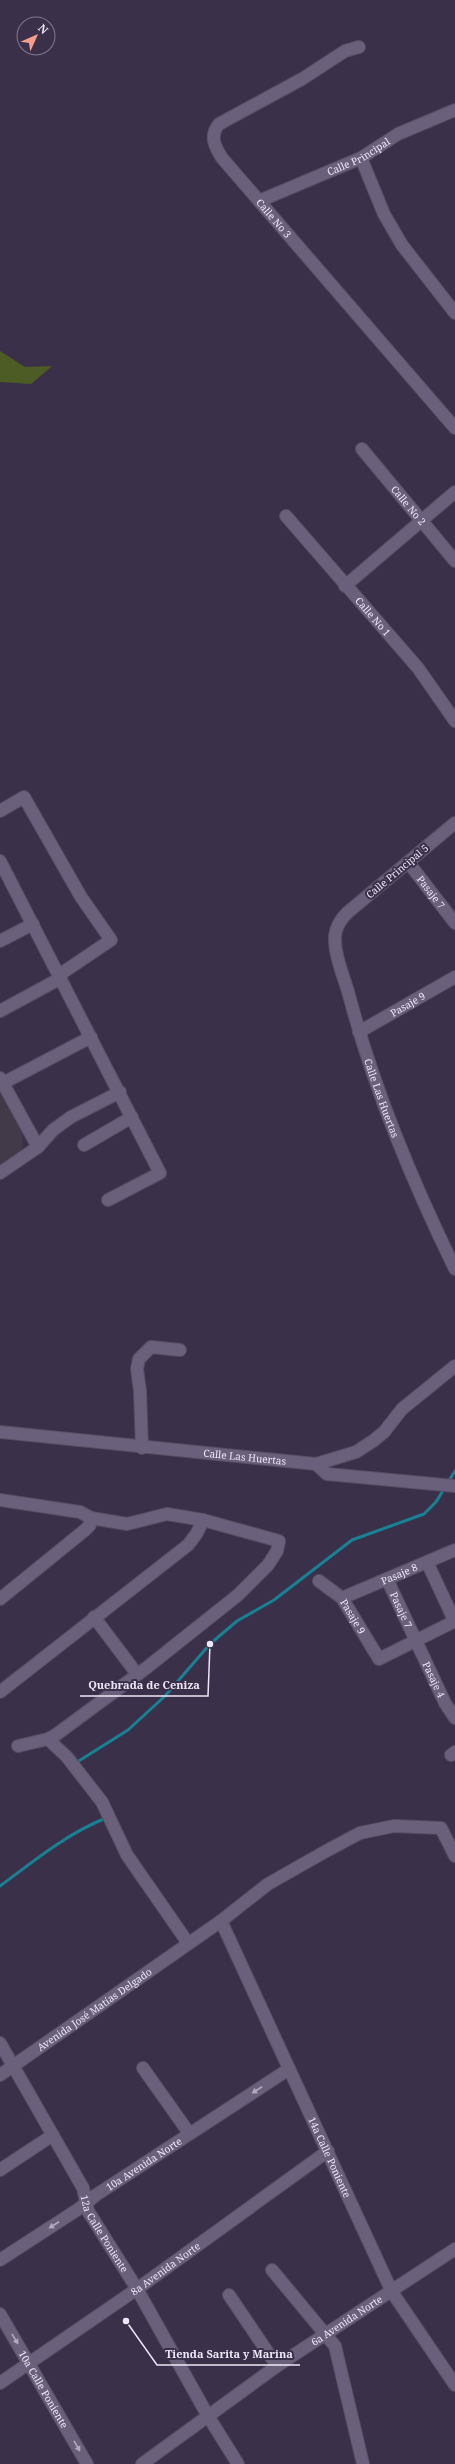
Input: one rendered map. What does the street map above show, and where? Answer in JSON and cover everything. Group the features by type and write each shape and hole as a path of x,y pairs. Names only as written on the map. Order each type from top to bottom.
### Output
{"street":[{"name":"Calle No 3","path":"358,47 345,51 302,79 227,119 215,128 213,140 222,158 455,428"},
{"name":"Calle Principal","path":"259,201 361,158 398,134 455,110"},
{"path":"361,158 384,214 402,245 455,313"},
{"name":"Calle No 2","path":"362,449 420,522 455,561"},
{"path":"345,586 455,492"},
{"name":"Calle No 1","path":"286,516 345,586 418,668 455,721"},
{"path":"0,811 24,797 67,874 111,940 60,977 0,1011"},
{"name":"Calle Principal 5","path":"340,920 408,862 454,826"},
{"name":"Pasaje 7","path":"408,862 455,923"},
{"path":"1,867 33,924 160,1173 108,1200"},
{"name":"Calle Las Huertas","path":"340,920 335,936 337,951 359,1032 394,1134 424,1206 455,1269"},
{"path":"0,940 33,924"},
{"name":"Pasaje 9","path":"359,1032 455,977"},
{"path":"38,1147 1,1081 91,1037"},
{"path":"0,1173 38,1147 53,1130 71,1117 120,1092"},
{"path":"84,1145 132,1117"},
{"path":"142,1448 140,1391 137,1369 139,1359 151,1347 180,1350"},
{"name":"Calle Las Huertas","path":"0,1432 142,1448 316,1464 356,1452 373,1441 384,1432 402,1409 455,1366"},
{"path":"316,1464 327,1474 455,1486"},
{"path":"0,1509 5,1500 80,1512 91,1518 127,1524 167,1514 202,1520 279,1541 277,1551 268,1565 238,1594 137,1674 48,1739 18,1746"},
{"path":"0,1599 85,1530 90,1525 91,1518"},
{"path":"0,1692 188,1545 197,1533 202,1520"},
{"name":"Pasaje 8","path":"342,1598 455,1550"},
{"path":"416,1640 455,1621 427,1562"},
{"name":"Pasaje 7","path":"387,1579 416,1640"},
{"name":"Pasaje 9","path":"319,1581 342,1598 379,1659 416,1640"},
{"path":"94,1617 137,1674"},
{"name":"Pasaje 4","path":"416,1640 450,1701 455,1718"},
{"path":"48,1739 67,1757 102,1802 127,1855 188,1944"},
{"name":"Avenida José Matías Delgado","path":"0,2075 221,1921 268,1884 360,1833 394,1826 441,1828 455,1856"},
{"name":"14a Calle Poniente","path":"221,1921 392,2292 455,2385"},
{"name":"12a Calle Poniente","path":"0,2043 83,2188 88,2211 137,2289 208,2416 238,2464"},
{"path":"143,2068 189,2133"},
{"name":"10a Avenida Norte","path":"0,2260 189,2133 289,2069"},
{"path":"0,2170 53,2135"},
{"name":"8a Avenida Norte","path":"0,2383 137,2289 328,2151"},
{"name":"6a Avenida Norte","path":"142,2464 277,2366 327,2335 455,2249"},
{"path":"272,2270 327,2335 338,2355 363,2464"},
{"path":"230,2295 277,2366"},
{"name":"10a Calle Poniente","path":"0,2314 87,2464"}],"shaded area":[{"path":"0,1093 22,1131 23,1151 0,1168"}],"green space":[{"path":"0,351 25,367 52,366 31,384 0,382"}],"waterway":[{"path":"448,1482 455,1471"},
{"path":"74,1764 128,1730 165,1696 210,1644 237,1621 274,1600 352,1540 424,1514 436,1502 444,1489"},
{"path":"0,1886 64,1840 91,1824 106,1818"}],"place":[{"name":"Quebrada de Ceniza","path":"210,1644"},
{"name":"Tienda Sarita y Marina","path":"126,2321"}]}
